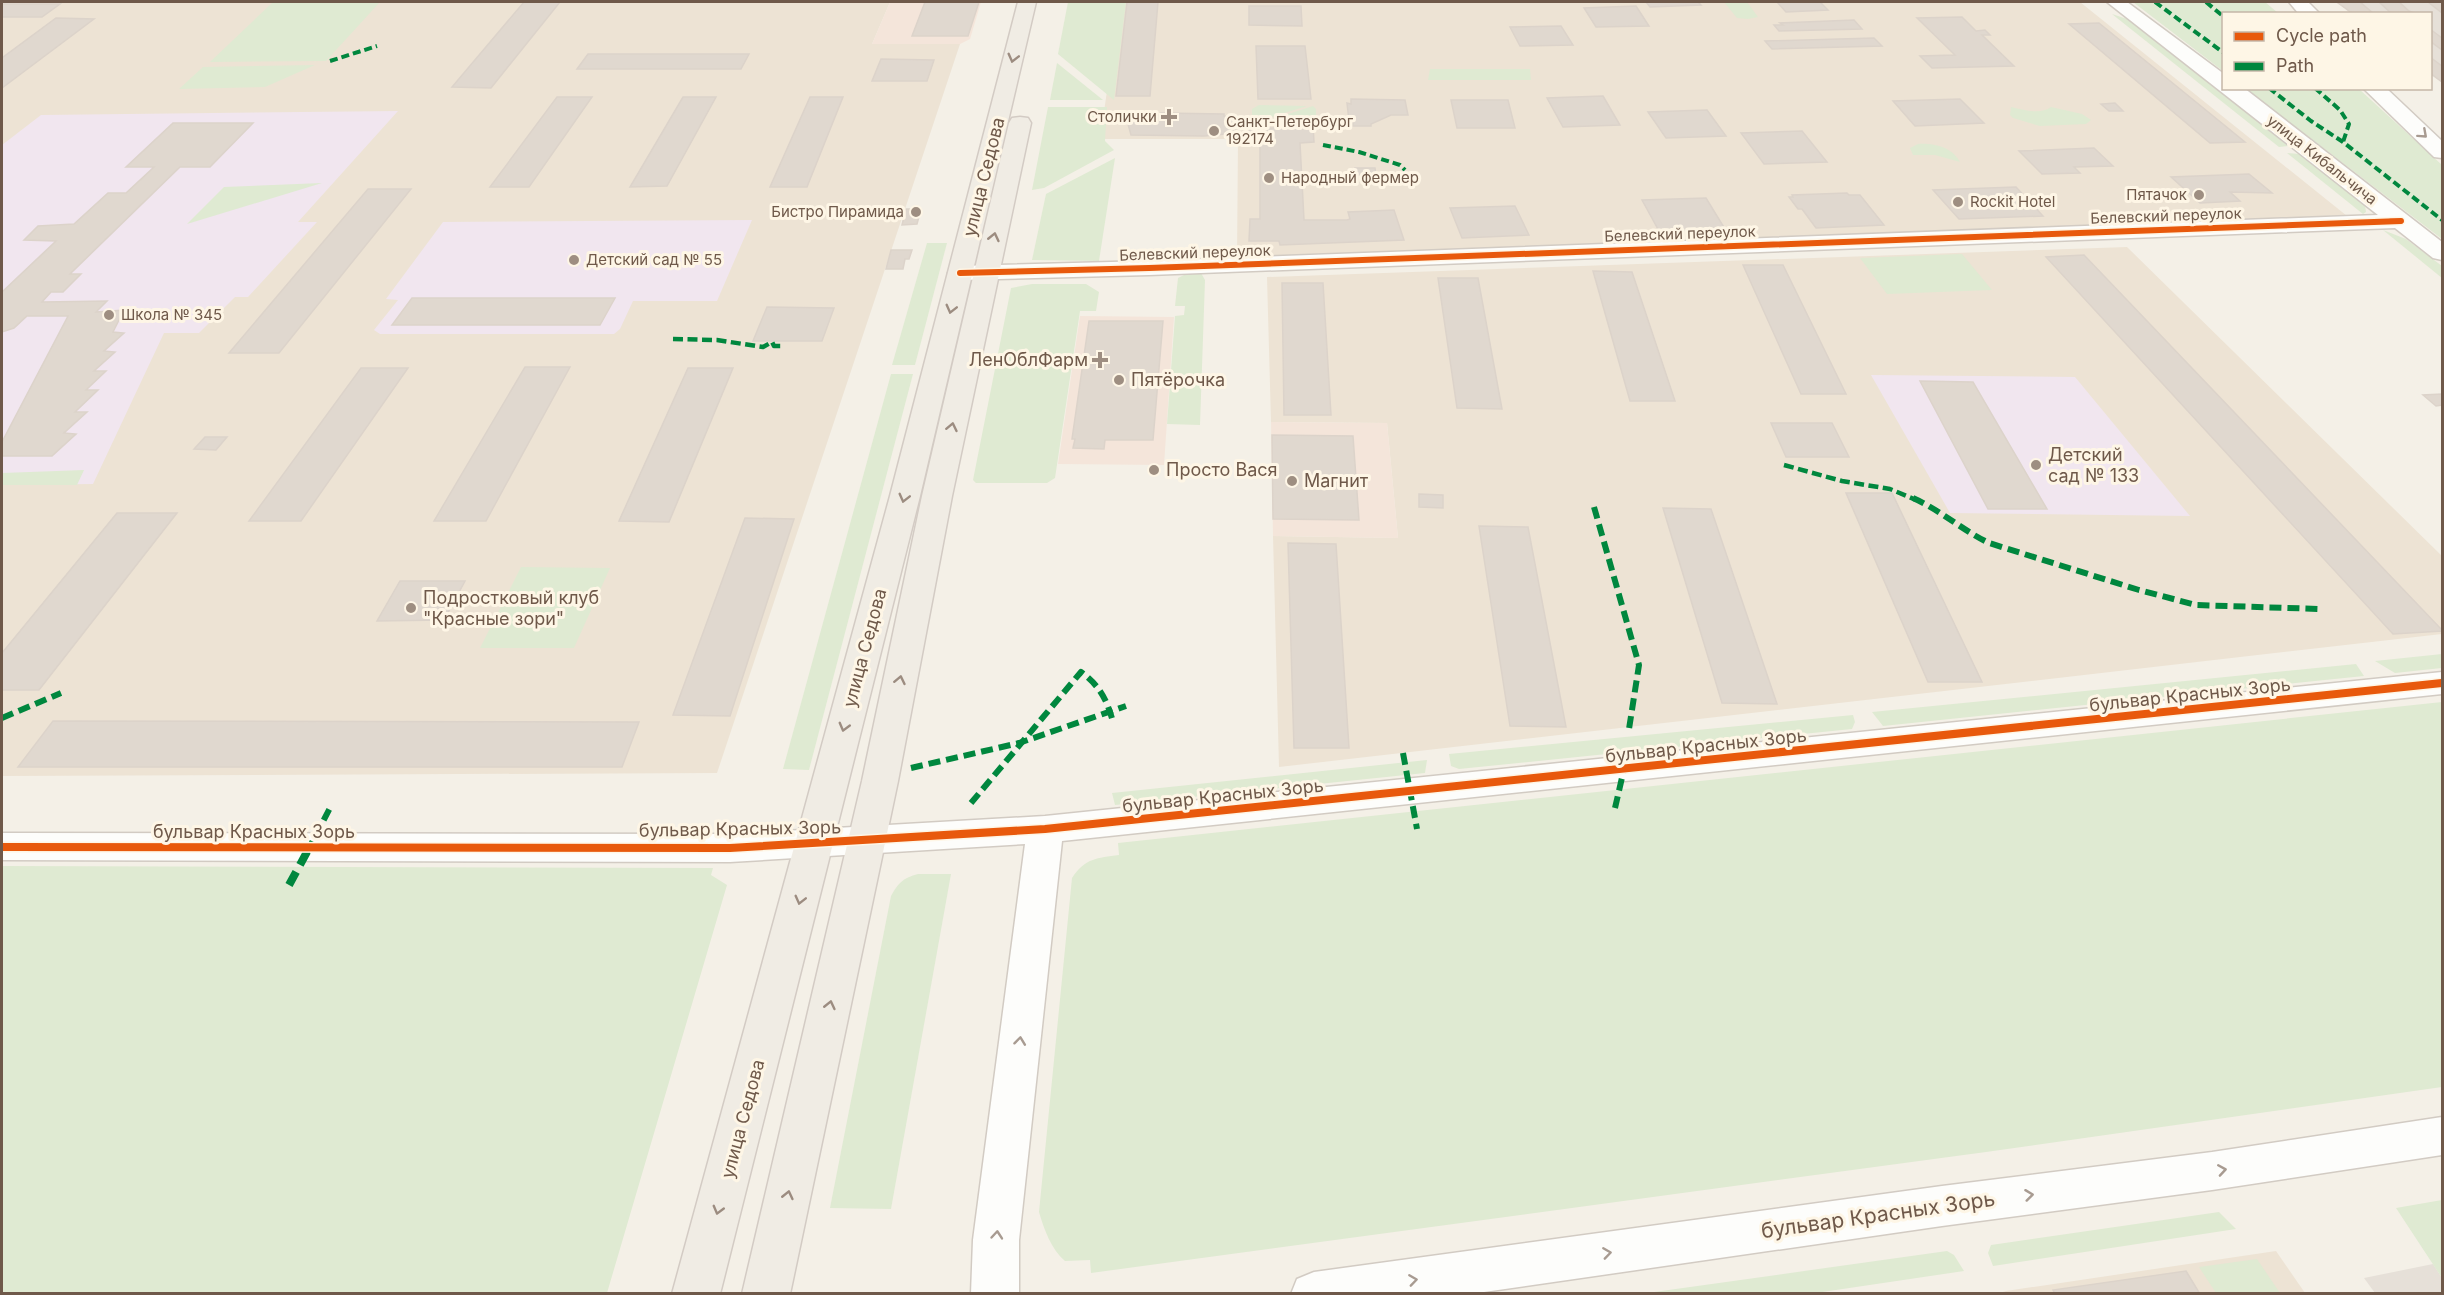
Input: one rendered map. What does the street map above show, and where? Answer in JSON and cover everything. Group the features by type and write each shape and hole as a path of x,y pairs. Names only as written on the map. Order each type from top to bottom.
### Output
{"main road":[{"name":"улица Седова","path":"766,1293 867,840 937,496 973,273 1027,2"},
{"name":"улица Седова","path":"696,1293 905,496 973,273 1047,2"}],"street":[{"path":"2116,2 2222,83"},
{"name":"улица Кибальчича","path":"2233,90 2442,253"},
{"path":"2375,90 2442,152"},
{"path":"2397,90 2442,131"},
{"name":"Белевский переулок","path":"973,273 2402,221"},
{"name":"бульвар Красных Зорь","path":"2,847 730,848 1045,829 2442,683"},
{"path":"996,1293 996,1240 1045,829"},
{"name":"бульвар Красных Зорь","path":"1314,1293 2212,1171 2442,1136"}],"shaded area":[{"path":"2,2 890,2 872,44 960,44 717,773 2,776"},
{"path":"890,2 981,2 970,39 960,44 872,44"},
{"path":"1120,2 2080,2 2347,216 1237,258 1238,139 1100,139"},
{"path":"2335,2 2442,2 2442,82 2432,74 2432,12 2351,12"},
{"name":"Школа № 345","path":"398,111 298,222 317,222 248,297 235,297 199,333 164,333 93,484 2,485 2,145 41,115"},
{"name":"Детский сад № 55","path":"752,220 717,301 633,301 620,329 614,334 380,334 374,330 398,300 386,299 443,222"},
{"path":"2127,247 2442,556 2442,634 1279,767 1273,536 1398,538 1387,423 1271,422 1267,277"},
{"name":"Пятёрочка","path":"1080,316 1174,317 1164,465 1058,464"},
{"name":"Детский сад № 133","path":"1871,375 2075,377 2190,516 1950,513"},
{"path":"1271,422 1387,423 1398,538 1273,536"},
{"path":"2276,1251 2305,1293 1997,1294 2006,1291"},
{"path":"2433,1264 2442,1278 2442,1293 2375,1293 2364,1278"}],"green space":[{"path":"273,2 380,2 326,61 210,62"},
{"path":"1068,2 1126,2 1114,100 1058,54"},
{"path":"1724,2 1747,2 1758,17 1737,18"},
{"path":"2133,2 2265,2 2277,12 2222,12 2222,70"},
{"path":"2112,14 2130,20 2288,146 2279,147"},
{"path":"1057,63 1103,100 1050,100"},
{"path":"315,65 265,87 179,89 203,67"},
{"path":"1430,69 1530,69 1531,80 1428,80"},
{"path":"2247,90 2360,90 2442,165 2442,239"},
{"path":"1259,105 1307,106 1265,119 1252,115 1252,109"},
{"path":"1313,106 1316,109 1316,120 1269,120"},
{"path":"1048,107 1107,107 1105,141 1114,150 1044,188 1032,190"},
{"path":"2011,107 2042,111 2051,107 2082,114 2091,120 2086,124 2040,126 2013,118 2010,115"},
{"path":"1918,144 1930,144 1947,149 1960,162 1935,155 1913,155 1910,148"},
{"path":"2287,153 2300,154 2365,205 2366,212 2363,214"},
{"path":"1115,158 1099,261 1032,260 1046,194"},
{"path":"322,183 187,224 224,187"},
{"path":"2383,230 2406,239 2442,266 2442,278"},
{"path":"927,243 947,243 915,365 892,365"},
{"path":"1962,254 1992,290 1887,294 1860,258"},
{"path":"1201,273 1205,280 1200,425 1167,424 1175,316 1184,315 1185,306 1175,306 1178,278 1186,274"},
{"path":"1032,284 1086,284 1099,292 1096,311 1080,311 1055,478 1047,483 976,483 973,480 1011,288"},
{"path":"891,374 913,374 809,770 783,769"},
{"path":"84,470 77,485 2,485 2,473"},
{"path":"521,567 610,568 574,648 480,648"},
{"path":"2442,654 2442,668 2395,673 2375,661"},
{"path":"2356,664 2364,676 1883,726 1872,712"},
{"path":"2442,702 2442,1087 1986,1152 1091,1273 1090,1260 1065,1261 1060,1256 1043,1225 1039,1212 1072,878 1087,863 1098,858 1119,855 1118,843"},
{"path":"1853,715 1855,722 1852,729 1459,769 1451,766 1449,754"},
{"path":"1427,760 1425,773 1115,805 1112,793"},
{"path":"2,866 713,868 711,875 727,885 607,1293 2,1293"},
{"path":"918,874 951,874 891,1209 830,1208 891,896 908,877"},
{"path":"2442,1200 2442,1278 2396,1208"},
{"path":"2219,1212 2236,1229 1993,1266 1988,1253 1991,1245"},
{"path":"1947,1251 1954,1255 1964,1271 1809,1294 1647,1293"},
{"path":"2257,1259 2280,1293 2216,1293 2199,1267"}],"building":[{"path":"524,2 560,2 491,88 452,87"},
{"path":"925,2 979,2 968,36 912,36"},
{"path":"1127,2 1158,2 1150,96 1116,96"},
{"path":"1646,2 1698,2 1701,5 1650,7"},
{"path":"1777,2 1820,2 1828,10 1786,12"},
{"path":"2337,2 2360,2 2372,12 2350,12"},
{"path":"2379,2 2399,2 2412,12 2390,12"},
{"path":"2428,2 2442,2 2442,13"},
{"path":"2,4 60,4 42,17 2,17"},
{"path":"1249,6 1301,6 1302,26 1249,25"},
{"path":"1636,6 1649,26 1596,27 1584,8"},
{"path":"1962,17 1976,31 1985,30 1990,35 1982,35 2014,66 1932,68 1920,56 1955,55 1917,18"},
{"path":"56,18 94,19 2,88 2,58"},
{"path":"1854,20 1862,29 1779,31 1774,25 1783,25 1780,23"},
{"path":"2099,23 2245,142 2210,143 2069,24"},
{"path":"1561,26 1573,45 1520,46 1510,27"},
{"path":"2432,30 2442,38 2442,50 2432,42"},
{"path":"1874,38 1882,46 1772,49 1765,41"},
{"path":"1256,46 1305,46 1311,99 1258,99"},
{"path":"588,54 749,54 741,69 577,69"},
{"path":"2432,58 2442,66 2442,82 2432,74"},
{"path":"881,59 934,60 927,81 872,81"},
{"path":"1603,96 1620,125 1563,127 1547,98"},
{"path":"557,97 592,97 529,187 490,187"},
{"path":"683,97 716,97 667,186 630,187"},
{"path":"810,97 843,97 807,187 770,187"},
{"path":"1351,99 1405,100 1408,115 1391,115 1371,126 1353,126 1353,121 1349,121 1347,103 1351,104"},
{"path":"1960,99 1984,123 1915,126 1893,101"},
{"path":"1451,100 1508,100 1515,128 1457,128"},
{"path":"2115,103 2123,111 2109,111 2101,104"},
{"path":"1707,110 1726,136 1666,138 1648,112"},
{"path":"1161,113 1224,114 1224,116 1235,117 1235,130 1225,132 1225,134 1204,136 1131,135 1128,124 1132,115 1161,115"},
{"path":"173,123 253,123 210,167 180,167 70,274 81,274 63,292 51,292 42,302 107,301 96,312 124,310 113,332 124,333 104,351 115,352 94,371 106,371 86,390 98,390 75,412 87,412 64,433 76,434 52,456 2,456 2,442 68,316 27,316 14,328 2,332 2,292 56,241 24,240 38,226 74,224 108,193 126,193 154,167 126,167"},
{"path":"1277,124 1313,125 1314,142 1300,143 1304,220 1347,220 1350,219 1348,212 1394,210 1404,240 1280,245 1279,241 1249,241 1250,219 1260,219 1260,146 1249,146 1249,128 1277,128"},
{"path":"1802,131 1827,162 1764,164 1741,133"},
{"path":"2094,148 2113,166 2074,167 2080,173 2042,174 2019,151"},
{"path":"1355,168 1375,168 1376,176 1356,175"},
{"path":"2249,174 2272,193 2230,192 2240,201 2200,203 2171,177"},
{"path":"2016,187 2043,216 1959,219 1933,190"},
{"path":"368,189 411,189 279,353 229,353"},
{"path":"1847,193 1860,195 1884,225 1816,228 1802,209 1798,209 1789,197 1793,197 1792,195"},
{"path":"1706,198 1725,229 1659,231 1642,200"},
{"path":"1515,206 1529,235 1462,238 1450,208"},
{"path":"906,209 921,209 917,224 902,225"},
{"path":"891,250 912,250 909,259 905,259 903,269 886,269"},
{"path":"2084,255 2442,631 2393,634 2046,257"},
{"path":"1743,265 1783,265 1846,394 1801,394"},
{"path":"1593,271 1632,272 1675,401 1630,401"},
{"path":"1438,278 1478,278 1502,409 1457,408"},
{"path":"1282,283 1323,283 1331,415 1284,415"},
{"path":"412,298 615,298 600,325 392,325"},
{"path":"767,307 834,308 822,341 753,341"},
{"name":"Пятёрочка","path":"1089,321 1163,321 1153,440 1105,440 1104,449 1073,448 1075,439 1072,439"},
{"path":"525,367 570,367 486,521 434,521"},
{"path":"361,368 408,368 301,521 249,521"},
{"path":"688,368 733,368 669,522 619,521"},
{"path":"1920,381 1973,382 2047,509 1988,509"},
{"path":"2442,394 2442,405 2436,406 2423,395"},
{"path":"1771,423 1832,423 1849,457 1786,457"},
{"path":"1272,435 1353,436 1359,520 1273,519"},
{"path":"205,437 227,437 216,450 194,449"},
{"path":"1846,493 1892,493 1982,682 1928,682"},
{"path":"1419,494 1443,495 1443,508 1419,507"},
{"path":"1663,508 1711,509 1777,704 1722,703"},
{"path":"117,513 177,513 39,690 2,690 2,653"},
{"path":"745,518 794,519 730,716 673,715"},
{"path":"1479,526 1528,527 1566,727 1510,726"},
{"path":"1288,543 1336,544 1349,748 1294,748"},
{"path":"400,581 465,581 444,620 377,621"},
{"path":"53,721 639,722 622,767 18,767"},
{"path":"2186,1271 2200,1294 2055,1294 2053,1290"}],"marked path":[{"path":"2155,2 2222,52"},
{"path":"2206,2 2222,15"},
{"path":"330,61 377,46"},
{"path":"2272,90 2311,121 2343,142 2442,220"},
{"path":"2317,90 2340,110 2349,124 2343,142"},
{"path":"1323,145 1359,152 1400,165 1405,170"},
{"path":"673,339 717,340 763,347 772,342 774,346 784,346"},
{"path":"1784,465 1842,481 1890,489 1928,505 1970,534 1989,543 2139,590 2196,605 2319,609"},
{"path":"1594,507 1639,665 1629,729"},
{"path":"971,803 1081,672 1100,688 1113,722"},
{"path":"2,718 61,693"},
{"path":"911,768 1019,743 1126,706"},
{"path":"1403,753 1417,829"},
{"path":"1615,808 1624,769"},
{"path":"289,885 330,808"}],"cycle path":[{"path":"960,273 1149,268 2401,221"},
{"path":"2,847 730,848 1045,829 2442,683"}],"place":[{"name":"Столички","path":"1169,117"},
{"name":"Санкт-Петербург 192174","path":"1214,131"},
{"name":"Народный фермер","path":"1269,178"},
{"name":"Пятачок","path":"2199,195"},
{"name":"Rockit Hotel","path":"1958,202"},
{"name":"Бистро Пирамида","path":"916,212"},
{"name":"Детский сад № 55","path":"574,260"},
{"name":"Школа № 345","path":"109,315"},
{"name":"ЛенОблФарм","path":"1100,360"},
{"name":"Пятёрочка","path":"1119,380"},
{"name":"Детский сад № 133","path":"2036,465"},
{"name":"Просто Вася","path":"1154,470"},
{"name":"Магнит","path":"1292,481"},
{"name":"Подростковый клуб \"Красные зори\"","path":"411,608"}]}
